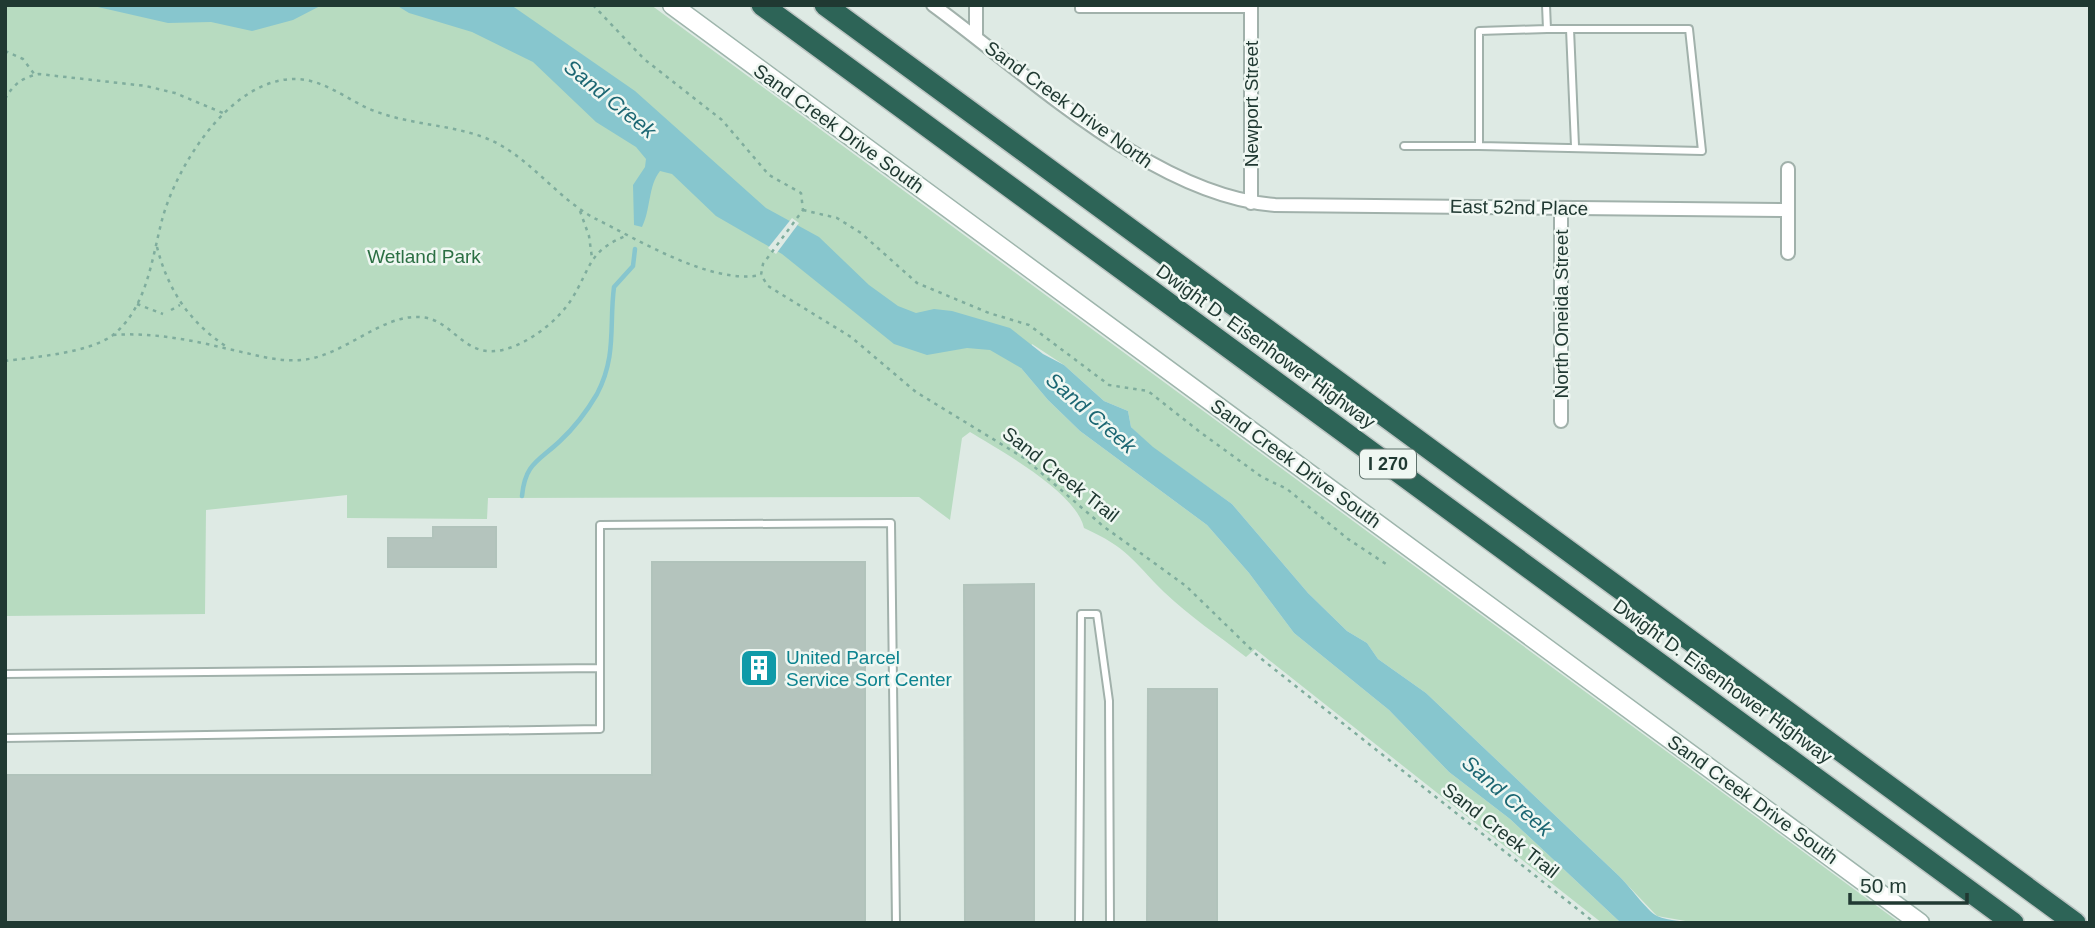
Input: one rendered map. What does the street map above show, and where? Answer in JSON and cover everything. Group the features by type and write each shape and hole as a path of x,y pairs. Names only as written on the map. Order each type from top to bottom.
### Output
{"highway":[{"name":"Dwight D. Eisenhower Highway","path":"762,5 2013,923"},
{"name":"Dwight D. Eisenhower Highway","path":"825,5 2075,923"}],"main road":[{"name":"Sand Creek Drive South","path":"672,5 1920,923"}],"street":[{"name":"Sand Creek Drive North","path":"933,5 1113,139 1160,169 1208,192 1251,204"},
{"path":"976,5 976,37"},
{"name":"Newport Street","path":"1251,7 1251,204"},
{"path":"1788,169 1788,253"},
{"name":"East 52nd Place","path":"1251,204 1788,211"},
{"name":"North Oneida Street","path":"1561,208 1561,421"}],"lane":[{"path":"1079,5 1079,9 1251,7"},
{"path":"1546,5 1547,29"},
{"path":"1570,29 1575,146"},
{"path":"1404,146 1479,146 1575,146 1702,151 1689,29 1479,31 1479,146"},
{"path":"5,738 600,729 600,525 891,523 896,923"},
{"path":"1079,923 1081,614 1097,614 1109,701 1110,923"},
{"path":"5,674 600,668"}],"path":[{"path":"112,335 136,304 175,186 223,113 243,95 272,82 311,81 385,116 483,137 520,159 580,211 628,235 713,272 735,277 761,275 763,264 803,210 801,193 769,175 722,120 644,59 593,5"},
{"path":"5,51 23,59 35,75"},
{"path":"5,99 13,86 24,77 35,75 146,86 175,93 223,113"},
{"path":"803,210 837,218 861,233 917,283 989,313 1029,325 1109,385 1148,391 1200,432 1262,477 1287,489 1348,539 1386,564"},
{"path":"580,211 589,236 592,258"},
{"path":"5,361 85,346 112,335 146,335 267,358 316,358 413,316 434,320 467,345 477,349 501,350 528,339 565,309 592,258 610,244 628,235"},
{"path":"157,246 167,279 181,304 204,330 230,349"},
{"name":"Sand Creek Trail","path":"761,275 768,286 864,347 909,387 1024,458 1103,526 1186,586 1259,657 1595,923"},
{"path":"136,304 163,314"},
{"path":"171,310 181,304"},
{"path":"565,309 569,312"}],"green space":[{"name":"Wetland Park","path":"5,5 651,5 1900,923 1697,923 1657,916 1618,875 1426,693 1378,659 1367,643 1347,631 1308,593 1232,504 1153,448 1131,427 1128,411 1104,401 1064,365 1032,344 1021,368 1048,400 1080,431 1207,525 1249,573 1294,633 1389,710 1449,772 1510,819 1621,923 1602,923 1255,649 1246,657 1204,626 1120,549 1084,528 1078,514 1053,487 1018,461 970,432 962,438 950,520 919,497 488,498 487,519 347,518 347,495 206,510 205,614 5,616"}],"water":[{"path":"89,5 322,5 293,20 252,31 211,22 168,23"},
{"name":"Sand Creek","path":"396,5 511,5 635,91 766,208 819,237 869,285 898,306 916,313 934,309 952,311 1010,328 1043,354 1064,365 1104,401 1128,411 1131,427 1153,447 1232,504 1308,593 1347,631 1367,643 1378,659 1426,693 1618,875 1653,913 1667,919 1697,923 1621,923 1510,819 1449,772 1389,710 1294,633 1249,573 1207,525 1080,431 1048,400 1021,368 990,350 967,348 927,355 894,344 782,254 716,216 672,174 660,171 653,184 642,227 634,225 633,185 645,167 646,159 636,147 596,122 533,62 472,32 409,13"}],"pier":[{"path":"792,218 799,223 776,254 768,248"}],"building":[{"path":"433,527 496,527 496,567 388,567 388,538 433,538"},
{"name":"United Parcel Service Sort Center","path":"652,562 865,562 865,923 5,923 5,775 652,775"},
{"path":"1034,584 1034,923 965,923 964,585"},
{"path":"1148,689 1217,689 1217,923 1147,923"}],"waterway":[{"path":"522,496 530,469 570,431 597,394 610,353 614,287 633,266 635,249"}],"place":[{"name":"United Parcel Service Sort Center","path":"759,668"}]}
